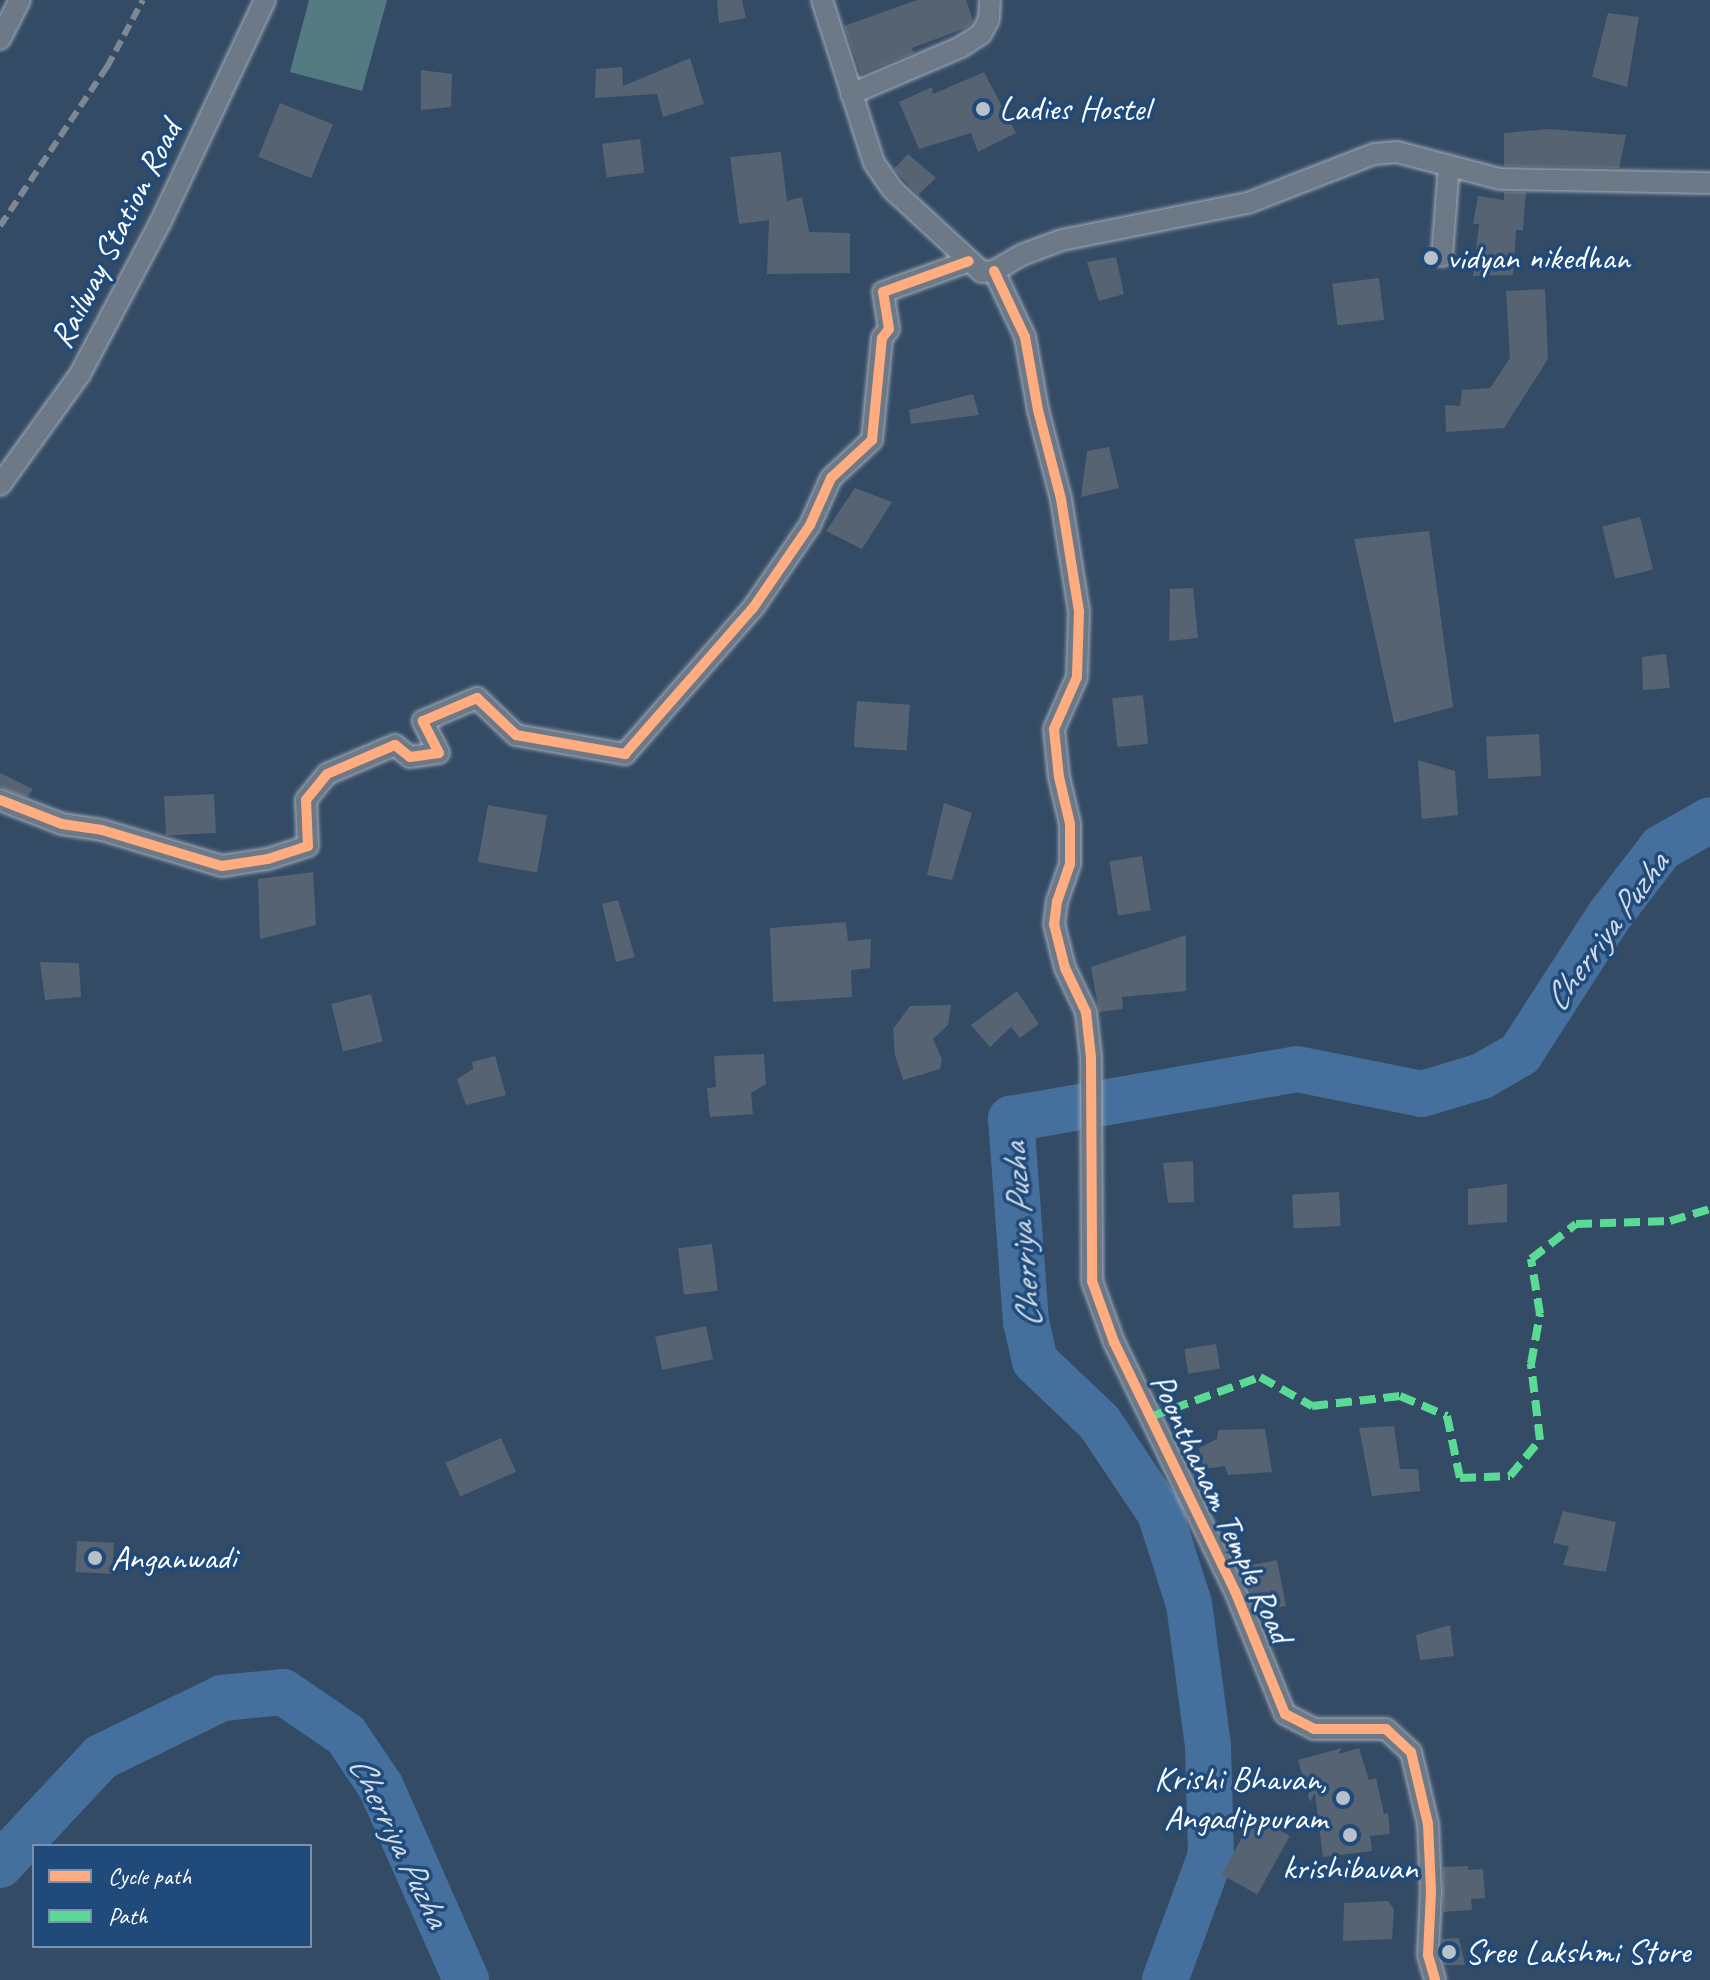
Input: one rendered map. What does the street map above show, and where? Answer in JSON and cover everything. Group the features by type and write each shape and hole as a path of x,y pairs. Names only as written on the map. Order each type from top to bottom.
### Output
{"street":[{"path":"0,39 20,0"},
{"name":"Railway Station Road","path":"0,485 80,374 161,221 265,0"},
{"path":"822,0 874,163 893,190 982,272 994,271 1024,254 1062,240 1248,203 1374,154 1397,152 1500,179 1710,183"},
{"path":"851,94 961,47 981,34 989,19 990,0"},
{"path":"1442,256 1449,166"},
{"path":"0,800 62,824 102,830 222,866 268,859 308,846 306,800 327,774 395,745 410,757 439,753 423,721 477,698 516,735 625,754 753,608 810,525 831,478 872,440 882,338 889,329 883,292 969,261"},
{"name":"Poonthanam Temple Road","path":"994,271 1025,337 1038,410 1061,499 1079,612 1077,677 1054,729 1059,777 1070,824 1070,864 1057,901 1054,924 1065,968 1086,1012 1091,1057 1092,1281 1100,1310 1235,1591 1285,1714 1314,1729 1386,1729 1411,1752 1428,1824 1431,1891 1428,1955 1435,1980"}],"green space":[{"path":"309,0 387,0 362,91 290,72"}],"building":[{"path":"717,0 742,0 746,18 719,23"},
{"path":"917,0 966,0 973,21 968,27 912,48 914,53 861,74 844,26"},
{"path":"1608,13 1639,17 1627,87 1592,77"},
{"path":"690,58 704,104 663,117 657,94 595,98 596,69 622,67 623,86"},
{"path":"421,70 452,74 451,107 421,110"},
{"path":"984,72 1016,133 978,152 971,133 919,149 899,102 932,87 933,94"},
{"path":"280,103 333,124 311,178 258,157"},
{"path":"1548,129 1626,135 1619,168 1504,166 1504,133"},
{"path":"640,139 644,173 606,177 602,144"},
{"path":"781,152 787,201 802,197 809,232 850,233 850,273 767,274 769,220 739,224 730,157"},
{"path":"908,154 936,178 918,195 894,169"},
{"path":"1504,192 1526,192 1523,230 1516,230 1513,275 1473,276 1479,224 1473,224 1478,196 1504,200"},
{"path":"1116,257 1124,294 1099,301 1087,262"},
{"path":"1379,278 1384,320 1337,325 1332,284"},
{"path":"1545,289 1548,359 1504,428 1446,432 1445,405 1460,406 1462,390 1490,388 1510,358 1506,291"},
{"path":"973,394 979,415 911,424 909,410"},
{"path":"1109,447 1119,488 1081,497 1087,451"},
{"path":"855,488 892,502 862,549 826,531"},
{"path":"1640,517 1653,569 1615,579 1602,526"},
{"path":"1429,531 1453,707 1394,723 1354,539"},
{"path":"1193,588 1198,638 1169,641 1170,589"},
{"path":"1666,654 1670,688 1643,690 1642,657"},
{"path":"1143,695 1148,744 1117,747 1112,698"},
{"path":"857,701 910,705 907,751 854,747"},
{"path":"1539,734 1541,776 1488,779 1486,737"},
{"path":"1418,760 1455,771 1458,815 1422,819"},
{"path":"0,773 33,789 27,797 0,787"},
{"path":"214,794 216,833 166,836 164,797"},
{"path":"944,803 972,813 952,880 927,875"},
{"path":"488,805 547,815 537,873 478,862"},
{"path":"1142,856 1151,910 1118,915 1109,861"},
{"path":"313,872 316,925 260,939 258,879"},
{"path":"618,900 635,957 616,962 602,904"},
{"path":"846,922 848,941 871,939 870,968 851,970 852,997 773,1002 770,928"},
{"path":"1186,935 1186,991 1122,997 1123,1009 1099,1012 1091,967"},
{"path":"40,962 79,963 81,997 45,1000"},
{"path":"1017,991 1039,1024 1020,1038 1011,1027 990,1047 971,1025"},
{"path":"371,994 383,1042 343,1051 331,1004"},
{"path":"951,1005 948,1025 933,1039 942,1059 940,1069 903,1080 895,1055 893,1029 910,1006"},
{"path":"764,1054 766,1084 751,1093 753,1114 710,1117 707,1088 716,1087 714,1056"},
{"path":"495,1056 506,1095 466,1105 457,1079 473,1069 472,1062"},
{"path":"1193,1161 1194,1202 1168,1203 1163,1163"},
{"path":"1507,1184 1507,1222 1468,1225 1468,1189"},
{"path":"1339,1192 1341,1226 1294,1228 1292,1194"},
{"path":"712,1244 718,1291 684,1295 678,1248"},
{"path":"706,1326 713,1359 662,1370 655,1337"},
{"path":"1216,1344 1220,1369 1188,1374 1184,1349"},
{"path":"1394,1426 1400,1469 1418,1469 1420,1491 1372,1496 1359,1428"},
{"path":"1265,1429 1272,1472 1228,1475 1225,1466 1203,1469 1199,1448 1217,1439 1218,1430"},
{"path":"501,1438 516,1472 460,1497 445,1463"},
{"path":"1563,1511 1616,1522 1606,1572 1563,1565 1569,1546 1553,1543"},
{"name":"Anganwadi","path":"77,1541 114,1543 112,1574 75,1572"},
{"path":"1277,1560 1286,1606 1257,1611 1241,1567"},
{"path":"1450,1625 1454,1656 1420,1660 1416,1635"},
{"path":"1342,1748 1338,1754 1359,1748 1369,1780 1376,1778 1384,1814 1388,1813 1390,1834 1370,1836 1372,1851 1323,1857 1315,1793 1310,1802 1298,1760"},
{"path":"1254,1816 1290,1836 1257,1894 1222,1875"},
{"path":"1468,1866 1468,1870 1483,1869 1485,1898 1471,1899 1472,1910 1443,1912 1443,1867"},
{"path":"1388,1901 1394,1909 1392,1939 1343,1941 1344,1903"},
{"name":"Sree Lakshmi Store","path":"1459,1938 1465,1965 1444,1965 1442,1939"}],"waterway":[{"name":"Cherriya Puzha","path":"1165,1980 1211,1855 1208,1746 1189,1604 1160,1513 1099,1422 1035,1361 1026,1322 1011,1119 1297,1069 1422,1094 1482,1076 1520,1054 1609,916 1661,848 1710,820"},
{"name":"Cherriya Puzha","path":"0,1865 101,1757 222,1698 283,1692 346,1735 381,1787 466,1980"}],"railway":[{"path":"0,226 107,67 143,0"}],"marked path":[{"path":"1150,1417 1260,1377 1312,1406 1400,1396 1447,1416 1460,1478 1510,1476 1540,1440 1531,1364 1540,1314 1531,1259 1576,1224 1670,1221 1710,1209"}],"cycle path":[{"path":"0,800 62,824 102,830 222,866 268,859 308,846 306,800 327,774 395,745 410,757 439,753 423,721 477,698 516,735 625,754 753,608 810,525 831,478 872,440 882,338 889,329 883,292 969,261"},
{"path":"994,271 1025,337 1038,410 1061,499 1079,612 1077,677 1054,729 1059,777 1070,824 1070,864 1057,901 1054,924 1065,968 1086,1012 1091,1057 1092,1281 1114,1342 1235,1591 1285,1714 1314,1729 1386,1729 1411,1752 1428,1824 1431,1891 1428,1955 1435,1980"}],"place":[{"name":"Ladies Hostel","path":"983,109"},
{"name":"vidyan nikedhan","path":"1431,258"},
{"name":"Anganwadi","path":"95,1558"},
{"name":"Krishi Bhavan, Angadippuram","path":"1343,1798"},
{"name":"krishibavan","path":"1350,1835"},
{"name":"Sree Lakshmi Store","path":"1449,1952"}]}
